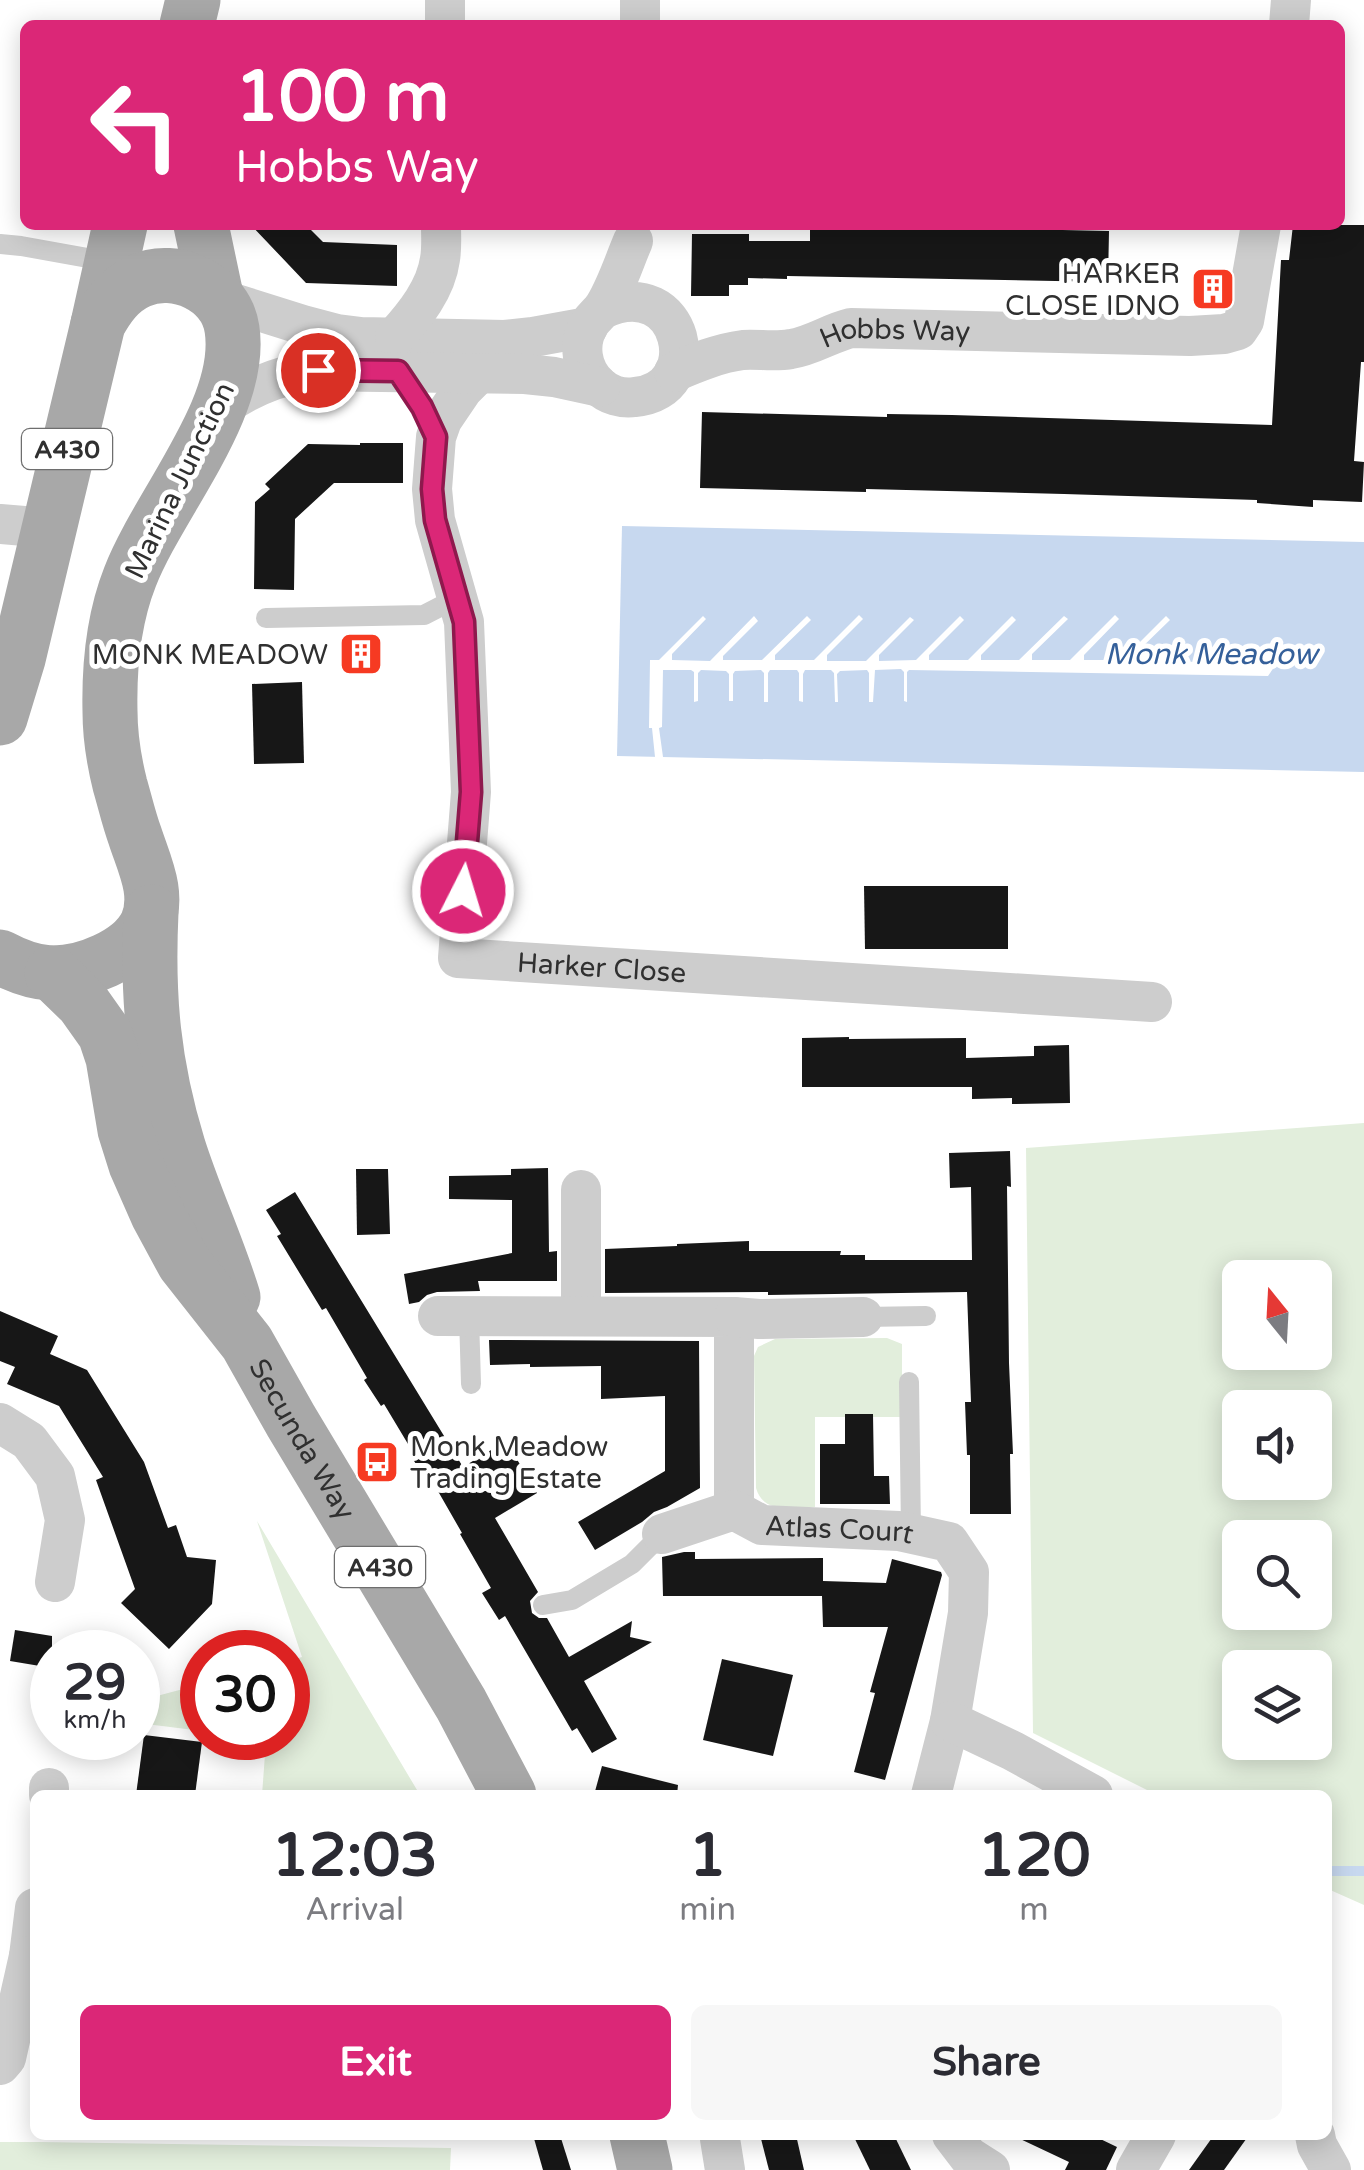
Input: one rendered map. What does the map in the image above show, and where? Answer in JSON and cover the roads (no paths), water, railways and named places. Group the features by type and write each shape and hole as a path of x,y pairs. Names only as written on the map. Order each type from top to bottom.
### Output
{"main road":[{"name":"Marina Junction","path":"150,912 151,886 114,760 110,663 131,574 230,379 234,357 232,324 196,274 201,230"},
{"name":"A430","path":"0,718 18,659 24,526 98,324 116,244"},
{"name":"A430","path":"98,324 119,294 139,281 196,274"},
{"path":"52,973 110,958 138,938 150,912"},
{"name":"Secunda Way","path":"150,912 150,1006 162,1088 178,1146 225,1270 247,1342"},
{"name":"A430","path":"0,957 52,973"},
{"name":"Secunda Way","path":"52,973 83,1003 105,1034 136,1165 184,1264 247,1342 461,1704 505,1790"},
{"path":"638,2140 645,2170"}],"street":[{"name":"Hobbs Way","path":"674,372 743,350 788,350 851,328 1156,336 1224,334 1238,330 1244,320 1260,230"},
{"path":"633,233 643,273 680,344 679,359 665,384 653,393 624,398 600,387 589,374 582,342 633,233"},
{"path":"396,354 426,298 440,243"},
{"path":"440,243 458,310 480,356"},
{"path":"196,274 337,334 396,354 436,437"},
{"path":"480,356 596,318 616,303 645,302 664,314"},
{"name":"Hobbs Way","path":"664,314 743,350"},
{"path":"218,409 238,395 286,375 396,354 480,356 600,387"},
{"name":"Harker Close","path":"480,356 436,437 432,489 435,520 464,622 471,792 458,958 1152,1002"},
{"path":"581,1190 581,1316"},
{"path":"453,1316 862,1318"},
{"path":"734,1317 734,1510"},
{"path":"0,1424 29,1441 55,1476 65,1520 55,1582"},
{"name":"Atlas Court","path":"662,1534 734,1510 762,1525 911,1533 949,1542 969,1572 968,1612 950,1720 932,1790"},
{"path":"950,1720 1083,1790"},
{"path":"0,2066 6,2058 30,1964"},
{"path":"956,2140 968,2156 990,2170"},
{"path":"1136,2170 1153,2140"},
{"path":"1316,2140 1331,2170"}],"lane":[{"path":"0,244 116,244"},
{"path":"266,618 424,615 457,598"},
{"path":"453,1316 471,1384"},
{"path":"862,1318 926,1316"},
{"path":"909,1382 911,1533"},
{"path":"542,1605 572,1600 632,1564 662,1534"}],"water":[{"name":"Monk Meadow","path":"622,526 1364,542 1364,772 617,756"}],"waterway":[{"path":"1332,1871 1364,1871"}],"place":[{"name":"HARKER CLOSE IDNO","path":"1213,289"},
{"name":"MONK MEADOW","path":"361,654"},
{"name":"Monk Meadow Trading Estate","path":"377,1462"}]}
